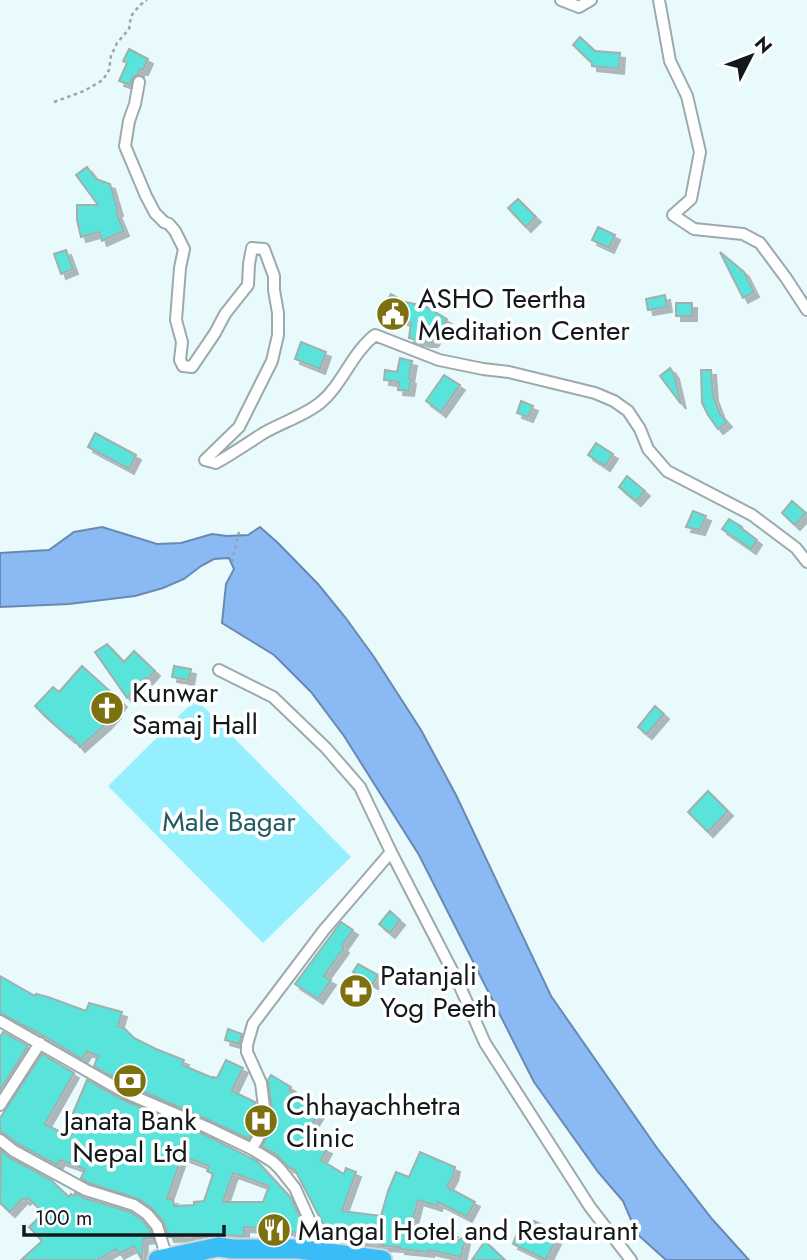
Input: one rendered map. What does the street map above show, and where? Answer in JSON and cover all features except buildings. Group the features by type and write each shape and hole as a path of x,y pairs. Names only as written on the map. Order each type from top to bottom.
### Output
{"highway":[{"path":"163,1259 218,1247 298,1249 317,1256 382,1260"}],"street":[{"path":"561,0 579,7 591,0"},
{"path":"659,0 670,61 687,96 700,152 691,199 673,215 694,229 743,234 760,243 807,310"},
{"path":"139,82 125,146 155,213 175,231 184,249 176,320 182,342 180,360 183,366 192,367 225,314 248,285 252,248 264,249 274,276 278,335 272,360 239,427 205,460 216,463 320,403 338,384 364,344 374,335 439,360 509,372 595,393 614,401 628,411 640,429 648,449 667,471 752,515 796,548 807,562"},
{"path":"219,670 273,697 326,748 360,787 458,982 485,1043 590,1207 631,1260"},
{"path":"252,1149 266,1123 261,1083 247,1052 253,1024 324,930 391,852"},
{"path":"0,1021 124,1092 206,1127 273,1162 295,1188 313,1228 317,1256"},
{"path":"0,1105 40,1044"},
{"path":"0,1140 86,1191 134,1205 147,1214 157,1226 163,1259"}],"path":[{"path":"54,102 84,91 103,80 109,71 111,56 117,43 129,29 131,16 147,0"},
{"path":"232,562 239,532"}],"green space":[{"name":"Male Bagar","path":"196,699 351,857 263,943 108,786"}],"shaded area":[{"path":"102,527 157,544 181,543 212,534 248,535 260,527 318,584 374,657 421,730 456,795 551,996 657,1148 712,1219 749,1260 666,1260 637,1234 623,1201 598,1172 534,1082 419,855 344,736 311,692 274,655 222,623 226,584 234,569 229,558 214,559 184,579 135,596 69,604 0,607 0,553 49,550 74,532"}],"place":[{"name":"ASHO Teertha Meditation Center","path":"393,314"},
{"name":"Kunwar Samaj Hall","path":"107,708"},
{"name":"Patanjali Yog Peeth","path":"356,991"},
{"name":"Janata Bank Nepal Ltd","path":"130,1081"},
{"name":"Chhayachhetra Clinic","path":"261,1121"},
{"name":"Mangal Hotel and Restaurant","path":"274,1230"}]}
